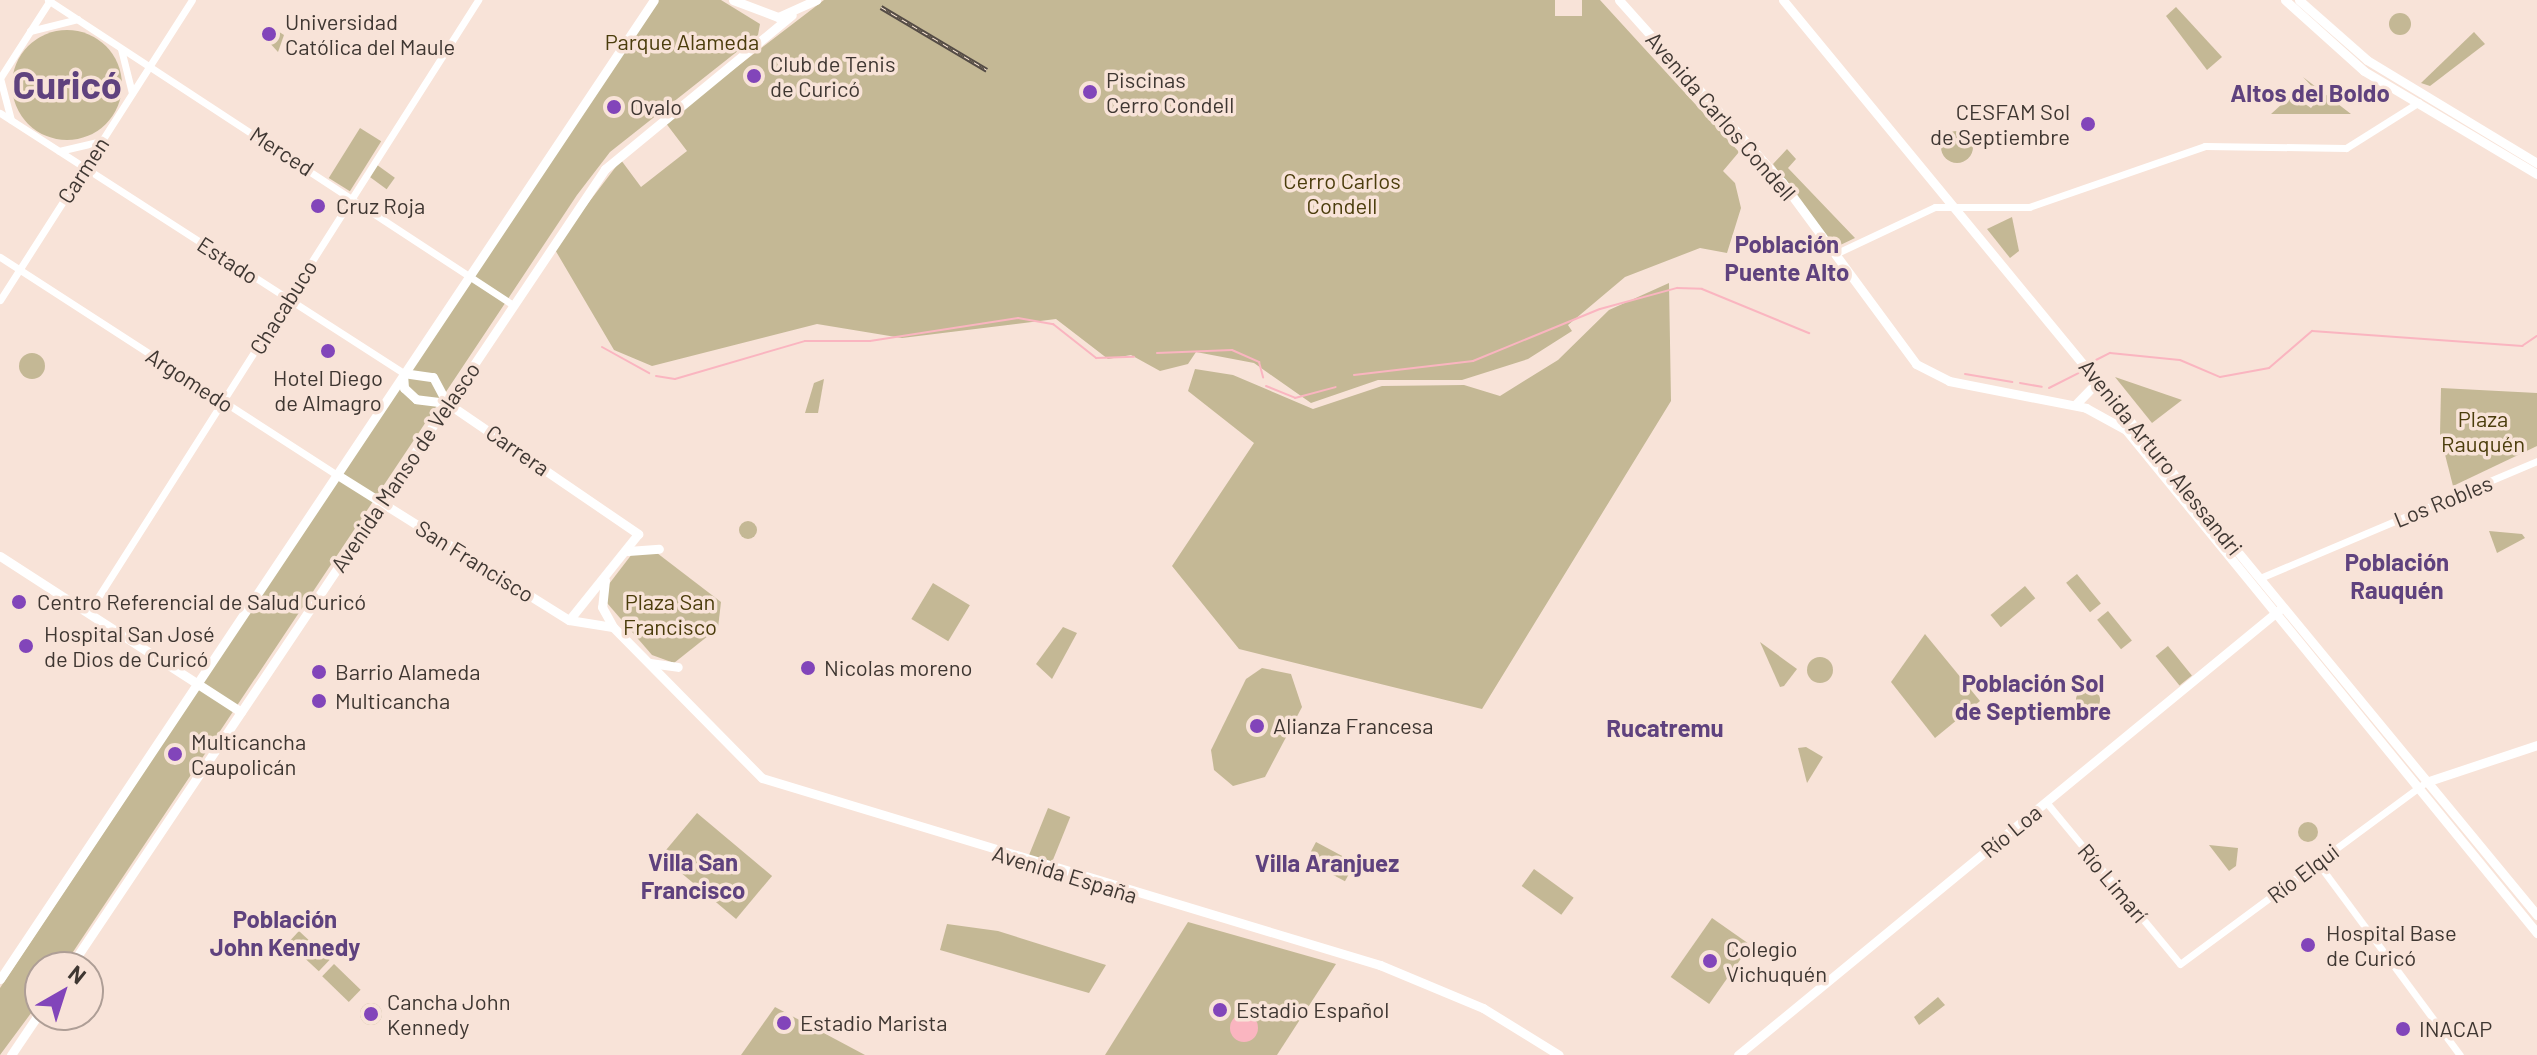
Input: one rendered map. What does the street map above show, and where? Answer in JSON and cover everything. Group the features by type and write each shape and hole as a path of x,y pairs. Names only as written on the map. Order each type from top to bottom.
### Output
{"main road":[{"path":"0,979 654,0"},
{"path":"733,0 765,15 792,15"},
{"name":"Avenida Manso de Velasco","path":"81,951 611,162 760,40 816,0"},
{"name":"Avenida Carlos Condell","path":"1619,0 1747,141 1923,370 2074,405 2145,436"},
{"name":"Avenida Arturo Alessandri","path":"1783,0 2145,436 2260,578 2279,610"},
{"path":"2285,0 2339,53 2417,104 2537,174"},
{"path":"2299,0 2353,50 2537,163"},
{"path":"760,40 765,15"},
{"name":"Carrera","path":"403,373 433,377 447,403 638,534 628,551"},
{"name":"Estado","path":"403,373 404,388 416,399 447,403"},
{"path":"2074,405 2090,397 2099,380"},
{"name":"Avenida Arturo Alessandri","path":"2126,430 2422,784 2537,933"},
{"name":"Argomedo","path":"336,474 381,502"},
{"name":"San Francisco","path":"381,502 569,620"},
{"path":"569,620 628,551 659,549"},
{"path":"0,556 241,712"},
{"path":"605,580 602,607 613,627"},
{"name":"Río Loa","path":"1738,1055 2279,610"},
{"path":"569,620 613,627"},
{"name":"Avenida España","path":"613,627 762,778 1380,965 1483,1008 1559,1055"},
{"path":"647,662 678,667"},
{"path":"2422,784 2537,745"},
{"name":"Avenida Arturo Alessandri","path":"2422,784 2537,915"},
{"path":"11,1055 27,1031"}],"street":[{"name":"Merced","path":"49,0 471,272 513,305"},
{"path":"11,120 0,78 49,0"},
{"name":"Carmen","path":"0,300 192,0"},
{"name":"Chacabuco","path":"88,613 478,0"},
{"path":"30,31 78,19"},
{"path":"121,48 132,93"},
{"path":"1835,254 1952,205 2029,207 2211,144 2346,148 2427,96"},
{"name":"Estado","path":"0,113 403,373"},
{"path":"59,151 102,141"},
{"name":"Argomedo","path":"0,257 336,474"},
{"name":"Los Robles","path":"2260,578 2537,461"},
{"name":"Río Elqui","path":"2180,964 2422,784"},
{"name":"Río Limarí","path":"2046,802 2180,964"},
{"path":"2317,862 2460,1055"}],"green space":[{"name":"Parque Alameda","path":"658,0 721,0 760,24 758,35 610,152 577,195 74,951 25,951"},
{"name":"Cerro Carlos Condell","path":"824,0 1555,0 1555,16 1582,16 1582,0 1600,0 1739,152 1723,171 1735,183 1741,208 1727,253 1700,248 1625,277 1568,325 1572,331 1528,359 1462,380 1378,380 1311,403 1254,363 1196,352 1188,364 1160,371 1131,355 1108,359 1056,319 902,338 817,324 652,366 614,350 554,248 621,160 641,187 687,151 665,122"},
{"path":"2176,7 2222,57 2207,70 2166,16"},
{"path":"2400,13 2408,16 2411,24 2408,32 2400,35 2392,32 2389,24 2392,16"},
{"path":"268,25 284,35 278,52 267,40"},
{"path":"67,30 88,34 106,46 118,64 122,85 118,106 106,124 88,136 67,140 46,136 28,124 16,106 12,85 16,64 28,46 46,34"},
{"path":"2474,32 2485,44 2430,86 2421,83"},
{"path":"2303,77 2351,114 2271,114 2292,95 2311,108 2321,96"},
{"path":"360,128 381,141 350,191 329,178"},
{"path":"1957,131 1968,136 1973,147 1968,158 1957,163 1946,158 1941,147 1946,136"},
{"path":"1787,149 1796,159 1788,168 1855,238 1834,248 1773,164"},
{"path":"373,162 395,178 387,189 365,173"},
{"path":"2012,217 2019,251 2010,258 1987,229"},
{"path":"1669,283 1671,401 1482,709 1239,649 1172,566 1254,443 1188,391 1195,369 1233,375 1313,409 1382,386 1464,385 1500,396 1558,360 1609,310"},
{"path":"32,353 41,357 45,366 41,375 32,379 23,375 19,366 23,357"},
{"path":"2115,377 2182,400 2152,423"},
{"path":"824,379 818,413 805,413 814,383"},
{"name":"Plaza Rauquén","path":"2441,388 2537,393 2537,446 2453,486 2440,435"},
{"path":"748,521 757,530 748,539 739,530"},
{"path":"2489,531 2522,534 2525,538 2497,553"},
{"name":"Plaza San Francisco","path":"657,553 721,602 718,628 674,663 652,655 607,603 609,584 632,554"},
{"path":"2077,574 2101,604 2090,612 2066,583"},
{"path":"933,583 970,605 948,641 911,619"},
{"path":"2025,586 2035,598 2001,627 1991,615"},
{"path":"2108,611 2132,641 2121,649 2097,620"},
{"path":"1063,627 1077,633 1052,679 1036,664"},
{"path":"1925,634 1980,701 1935,738 1891,682"},
{"path":"1760,642 1797,669 1784,686 1780,687"},
{"path":"2168,646 2192,676 2179,686 2156,656"},
{"path":"1820,657 1829,661 1833,670 1829,679 1820,683 1811,679 1807,670 1811,661"},
{"name":"Alianza Francesa","path":"1262,668 1291,674 1302,707 1265,777 1233,786 1214,770 1211,750 1246,679"},
{"path":"2088,688 2099,695 2100,700 2093,711 2088,712 2077,705 2076,700 2083,689"},
{"name":"Multicancha","path":"319,691 326,694 329,701 326,708 319,711 312,708 309,701 312,694"},
{"path":"1806,747 1823,757 1807,783 1798,748"},
{"path":"1048,808 1070,817 1050,866 1028,857"},
{"path":"697,813 772,876 736,919 661,856"},
{"path":"2308,822 2315,825 2318,832 2315,839 2308,842 2301,839 2298,832 2301,825"},
{"path":"1316,842 1355,863 1345,881 1306,861"},
{"path":"2209,845 2238,848 2236,866 2229,871"},
{"path":"1534,869 1574,898 1561,915 1522,886"},
{"name":"Colegio Vichuquén","path":"1712,918 1751,945 1709,1004 1671,977"},
{"name":"Estadio Español","path":"1188,922 1336,964 1277,1055 1105,1055"},
{"path":"947,924 998,931 1106,965 1089,993 940,950"},
{"path":"299,931 330,960 319,971 288,943"},
{"name":"Parque Alameda","path":"24,952 24,1023 0,1055 0,988"},
{"path":"334,964 361,990 349,1002 322,976"},
{"path":"1938,997 1945,1005 1919,1025 1914,1017"},
{"name":"Cancha John Kennedy","path":"371,1003 382,1014 371,1025 360,1014"},
{"name":"Estadio Marista","path":"775,1007 865,1055 741,1055"}],"shaded area":[{"path":"1244,1014 1254,1018 1258,1028 1254,1038 1244,1042 1234,1038 1230,1028 1234,1018"}],"waterway":[{"path":"1354,375 1473,361 1600,309 1677,288 1702,289 1809,333"},
{"path":"656,376 675,379 805,341 870,341 1018,318 1053,324 1096,358 1134,357"},
{"path":"2094,361 2110,353 2180,360 2220,377 2269,368 2312,331 2522,346 2537,336"},
{"path":"602,347 649,373"},
{"path":"1157,353 1232,350 1259,362 1263,377"},
{"path":"2049,388 2078,373"},
{"path":"1965,374 2012,382"},
{"path":"2020,383 2042,387"},
{"path":"1266,386 1295,398 1336,387"}],"railway":[{"path":"881,7 987,70"}],"place":[{"name":"Universidad Católica del Maule","path":"269,34"},
{"name":"Club de Tenis de Curicó","path":"754,76"},
{"name":"Piscinas Cerro Condell","path":"1090,92"},
{"name":"Ovalo","path":"614,107"},
{"name":"CESFAM Sol de Septiembre","path":"2088,124"},
{"name":"Cruz Roja","path":"318,206"},
{"name":"Hotel Diego de Almagro","path":"328,351"},
{"name":"Centro Referencial de Salud Curicó","path":"19,602"},
{"name":"Hospital San José de Dios de Curicó","path":"26,646"},
{"name":"Nicolas moreno","path":"808,668"},
{"name":"Barrio Alameda","path":"319,672"},
{"name":"Multicancha","path":"319,701"},
{"name":"Alianza Francesa","path":"1257,726"},
{"name":"Multicancha Caupolicán","path":"175,754"},
{"name":"Hospital Base de Curicó","path":"2308,945"},
{"name":"Colegio Vichuquén","path":"1710,961"},
{"name":"Estadio Español","path":"1220,1010"},
{"name":"Cancha John Kennedy","path":"371,1014"},
{"name":"Estadio Marista","path":"784,1023"},
{"name":"INACAP","path":"2403,1029"}],"district":[{"name":"Curicó","path":"67,85"},
{"name":"Altos del Boldo","path":"2310,93"},
{"name":"Población Puente Alto","path":"1787,258"},
{"name":"Población Rauquén","path":"2397,576"},
{"name":"Población Sol de Septiembre","path":"2033,697"},
{"name":"Rucatremu","path":"1665,728"},
{"name":"Villa Aranjuez","path":"1327,863"},
{"name":"Villa San Francisco","path":"693,876"},
{"name":"Población John Kennedy","path":"285,933"}]}
